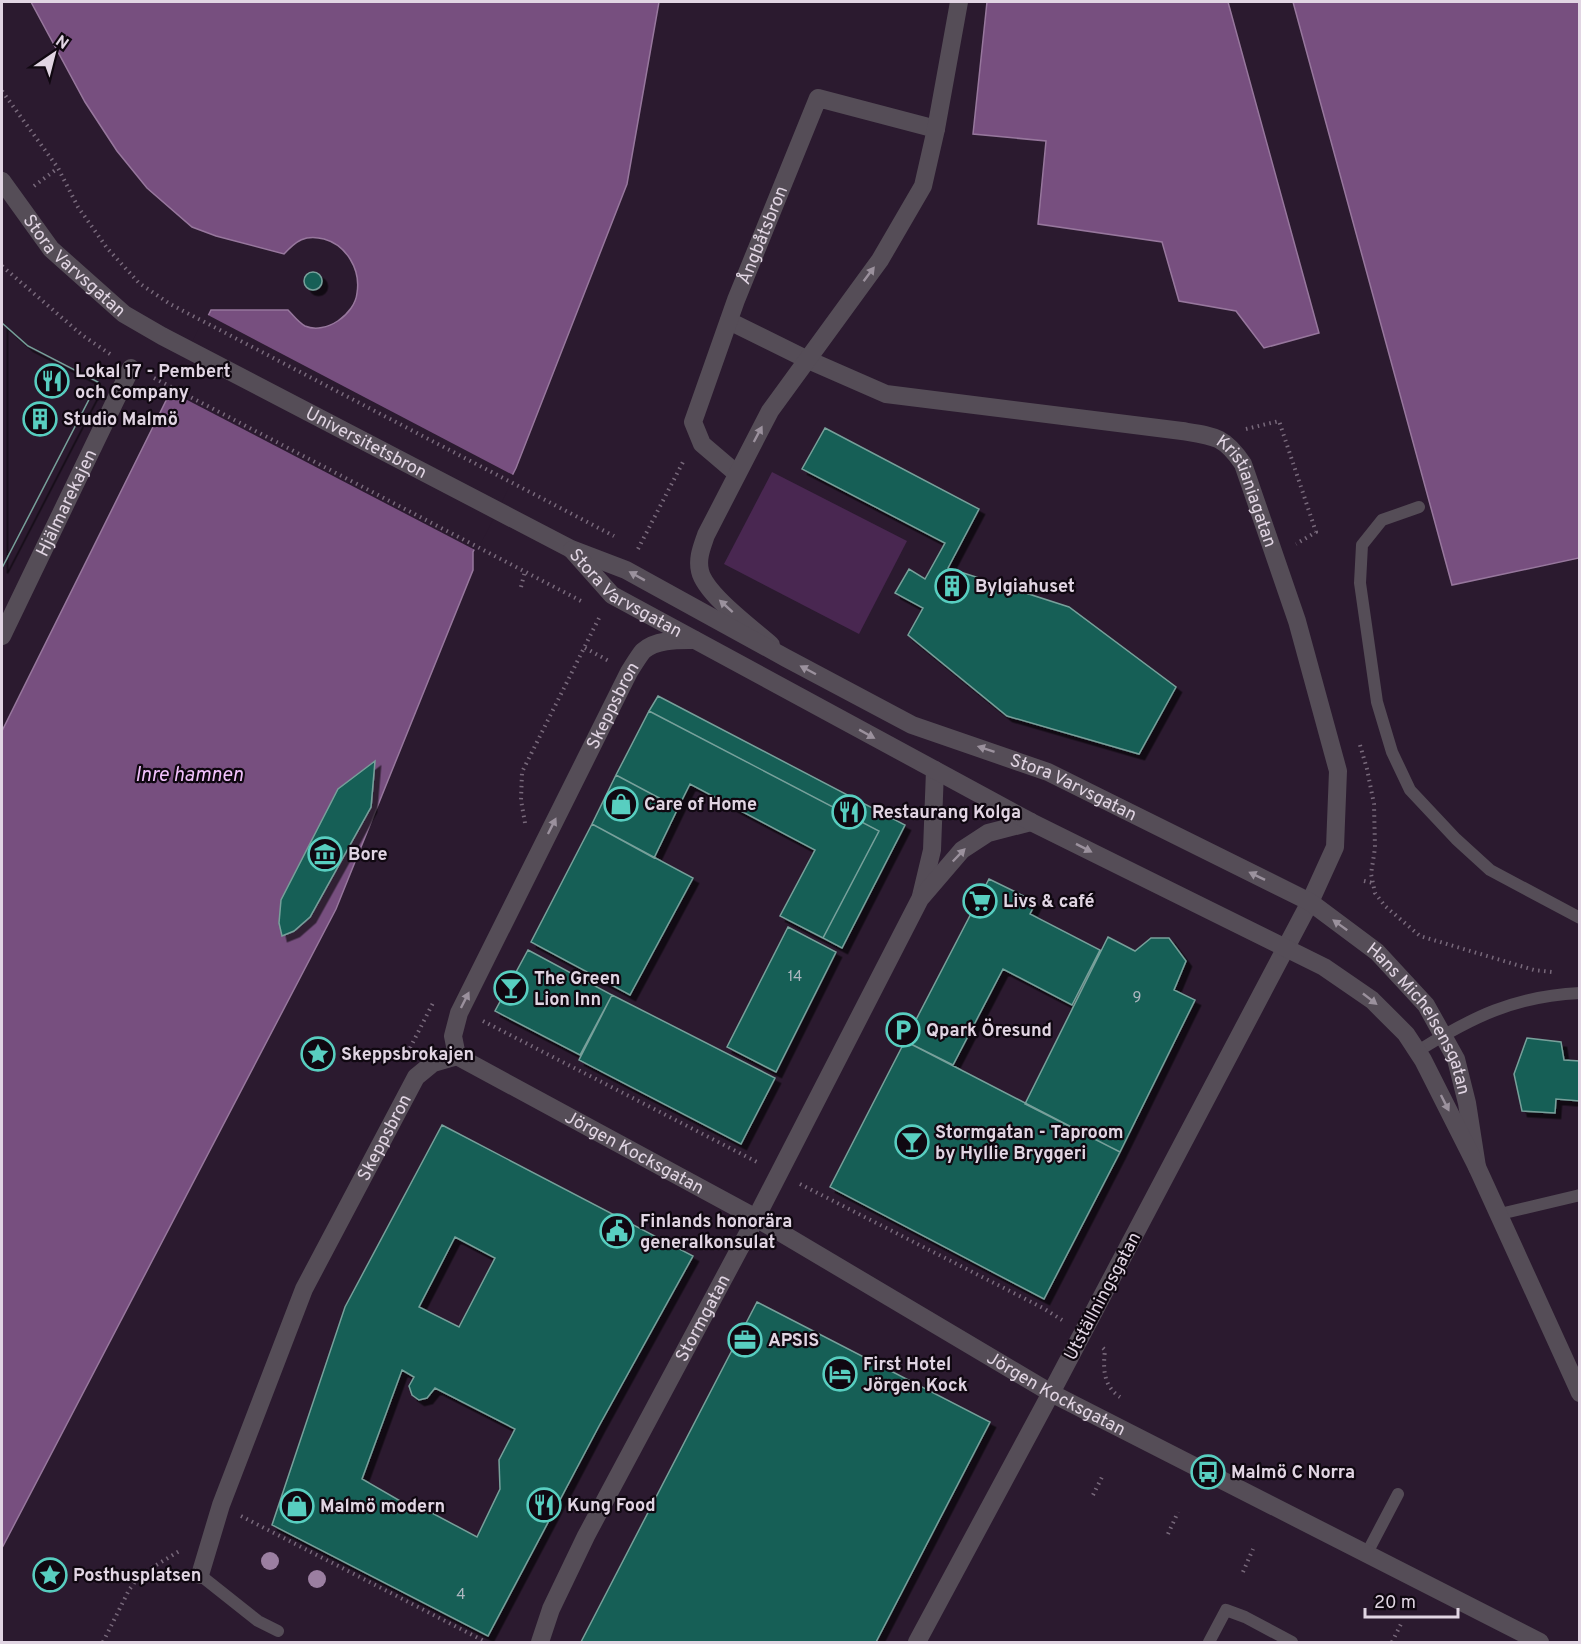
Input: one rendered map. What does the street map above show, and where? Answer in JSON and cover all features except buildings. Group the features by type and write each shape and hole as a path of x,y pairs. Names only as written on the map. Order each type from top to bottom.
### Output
{"street":[{"path":"786,658 719,600 700,573 699,557 706,535 736,473 770,411 880,260 923,186 936,129 959,2"},
{"name":"Ångbåtsbron","path":"702,444 693,422 729,321 818,98 936,129"},
{"name":"Stora Varvsgatan","path":"2,181 51,249 124,314 162,336"},
{"name":"Kristianiagatan","path":"729,321 806,359 886,394 1182,431 1214,436 1232,448 1243,464 1297,621 1338,771 1335,847 1310,902 1284,948"},
{"name":"Universitetsbron","path":"162,336 571,549"},
{"name":"Hjälmarekajen","path":"2,636 131,368"},
{"path":"702,444 736,473"},
{"name":"Stora Varvsgatan","path":"571,549 626,570 912,725 1048,772 1310,902"},
{"name":"Stora Varvsgatan","path":"571,549 612,596 1031,822 1284,948"},
{"name":"Skeppsbron","path":"200,1575 221,1505 304,1289 416,1077 433,1063 457,1056 453,1036 459,1013 629,672 644,651 658,644 674,640 695,640"},
{"name":"Stormgatan","path":"920,899 932,850 935,770"},
{"name":"Stormgatan","path":"540,1642 551,1609 586,1536 756,1218 920,899 962,850 988,833 1031,822"},
{"name":"Hans Michelsensgatan","path":"1310,902 1377,951 1426,1005 1456,1059 1467,1103 1478,1167"},
{"name":"Hans Michelsensgatan","path":"1284,948 1324,967 1372,1000 1406,1034 1418,1051 1478,1167 1580,1393"},
{"name":"Utställningsgatan","path":"919,1642 1284,948"},
{"name":"Jörgen Kocksgatan","path":"457,1056 756,1218 1051,1393 1540,1642"}],"lane":[{"path":"1419,507 1382,520 1362,545 1360,583 1377,702 1392,752 1410,790 1456,838 1491,870 1580,918"},
{"path":"1418,1051 1467,1021 1503,1006 1548,994 1580,993"},
{"path":"1500,1214 1580,1195"},
{"path":"1367,1553 1398,1494"},
{"path":"200,1575 258,1621 278,1631"},
{"path":"1209,1642 1226,1610 1245,1617 1292,1642"}],"path":[{"path":"2,92 58,168 78,207 107,248 139,283 192,316 618,539"},
{"path":"2,266 82,335 131,368"},
{"path":"162,382 602,612"},
{"path":"626,570 685,459 702,444"},
{"path":"628,544 638,549"},
{"path":"521,587 525,571"},
{"path":"525,825 521,800 522,772 612,596"},
{"path":"1364,881 1373,883"},
{"path":"417,1035 438,995"},
{"path":"1093,1495 1103,1475"},
{"path":"221,1505 486,1642"},
{"path":"1168,1534 1178,1512"},
{"path":"103,1642 129,1590 140,1575 191,1544"},
{"path":"1243,1572 1253,1549"},
{"path":"1392,1642 1402,1623"}],"shaded area":[{"path":"772,472 907,541 859,634 724,564"}],"water":[{"name":"Inre hamnen","path":"31,2 659,2 627,184 516,468 473,552 473,570 336,909 2,1548 2,731 211,310 288,310 305,326 322,328 338,321 351,308 355,301 358,284 354,267 345,252 324,239 306,238 293,245 284,254 216,236 192,227 147,188 117,151 85,102"},
{"path":"987,2 1228,2 1319,333 1264,348 1236,311 1179,301 1162,242 1038,224 1046,141 973,134"},
{"path":"1293,2 1579,2 1579,558 1452,585"}],"pier":[{"path":"206,314 515,476 477,551 168,390"}],"place":[{"name":"Lokal 17 - Pembert och Company","path":"52,381"},
{"name":"Studio Malmö","path":"40,419"},
{"name":"Bylgiahuset","path":"952,586"},
{"name":"Care of Home","path":"621,804"},
{"name":"Restaurang Kolga","path":"849,812"},
{"name":"Bore","path":"325,854"},
{"name":"Livs & café","path":"980,901"},
{"name":"The Green Lion Inn","path":"511,988"},
{"name":"Qpark Öresund","path":"903,1030"},
{"name":"Skeppsbrokajen","path":"318,1054"},
{"name":"Stormgatan - Taproom by Hyllie Bryggeri","path":"912,1142"},
{"name":"Finlands honorära generalkonsulat","path":"617,1231"},
{"name":"APSIS","path":"745,1340"},
{"name":"First Hotel Jörgen Kock","path":"840,1374"},
{"name":"Malmö C Norra","path":"1208,1472"},
{"name":"Kung Food","path":"544,1505"},
{"name":"Malmö modern","path":"297,1506"},
{"name":"Posthusplatsen","path":"50,1575"}]}
